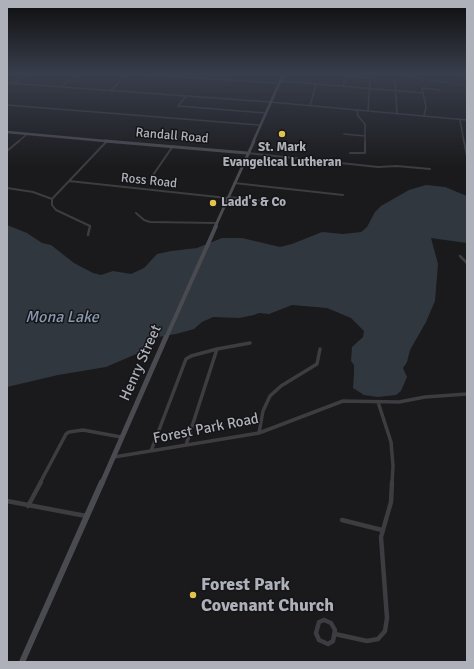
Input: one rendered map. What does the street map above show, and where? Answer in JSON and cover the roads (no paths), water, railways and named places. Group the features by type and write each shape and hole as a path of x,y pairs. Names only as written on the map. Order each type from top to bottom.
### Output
{"street":[{"path":"22,106 259,125"},
{"path":"181,106 265,113"},
{"name":"Henry Street","path":"22,662 112,457 158,358 268,106"},
{"path":"313,106 467,120"},
{"path":"368,106 368,111"},
{"path":"397,106 397,114"},
{"path":"424,116 426,106"},
{"path":"350,153 365,153 365,124 358,116 357,110"},
{"path":"460,120 467,156"},
{"name":"Randall Road","path":"7,132 173,146 378,167 397,166 430,170"},
{"path":"7,151 27,134"},
{"path":"344,134 365,136"},
{"path":"88,235 90,226 56,210 52,205 52,198 107,140"},
{"path":"153,175 173,146"},
{"name":"Ross Road","path":"69,181 266,201"},
{"path":"234,183 343,195"},
{"path":"7,188 33,192 52,198"},
{"path":"136,213 144,220 150,222 217,223"},
{"path":"460,256 467,263"},
{"path":"151,451 186,359 217,349 250,343"},
{"path":"186,445 217,349"},
{"path":"259,433 263,411 270,396 281,386 317,364 320,349"},
{"name":"Forest Park Road","path":"112,457 259,433 343,401 399,402 425,397 467,394"},
{"path":"335,634 367,641 378,638 385,631 388,618 382,549 382,530 391,502 393,466 391,442 378,402"},
{"path":"28,506 66,434 69,432 83,430 121,437"},
{"path":"7,501 86,516"},
{"path":"342,520 382,530"},
{"path":"321,620 328,621 333,626 335,634 331,643 328,644 322,642 317,637 317,625 321,620"}],"water":[{"name":"Mona Lake","path":"426,185 445,187 467,196 467,243 431,238 438,264 435,301 426,322 410,350 407,362 403,368 407,377 401,391 396,395 378,397 364,395 353,388 354,365 351,361 352,347 363,337 364,331 351,318 327,308 292,305 269,314 259,313 239,318 213,317 202,322 194,329 158,337 152,345 141,352 106,367 58,375 7,387 7,225 27,233 42,243 51,245 74,263 93,273 101,275 113,271 131,274 144,268 157,254 197,248 222,238 242,238 280,247 292,244 322,232 343,234 361,232 367,227 375,212 381,206 409,190"}],"place":[{"name":"St. Mark Evangelical Lutheran","path":"282,134"},
{"name":"Ladd's & Co","path":"213,203"},
{"name":"Forest Park Covenant Church","path":"193,595"}]}
